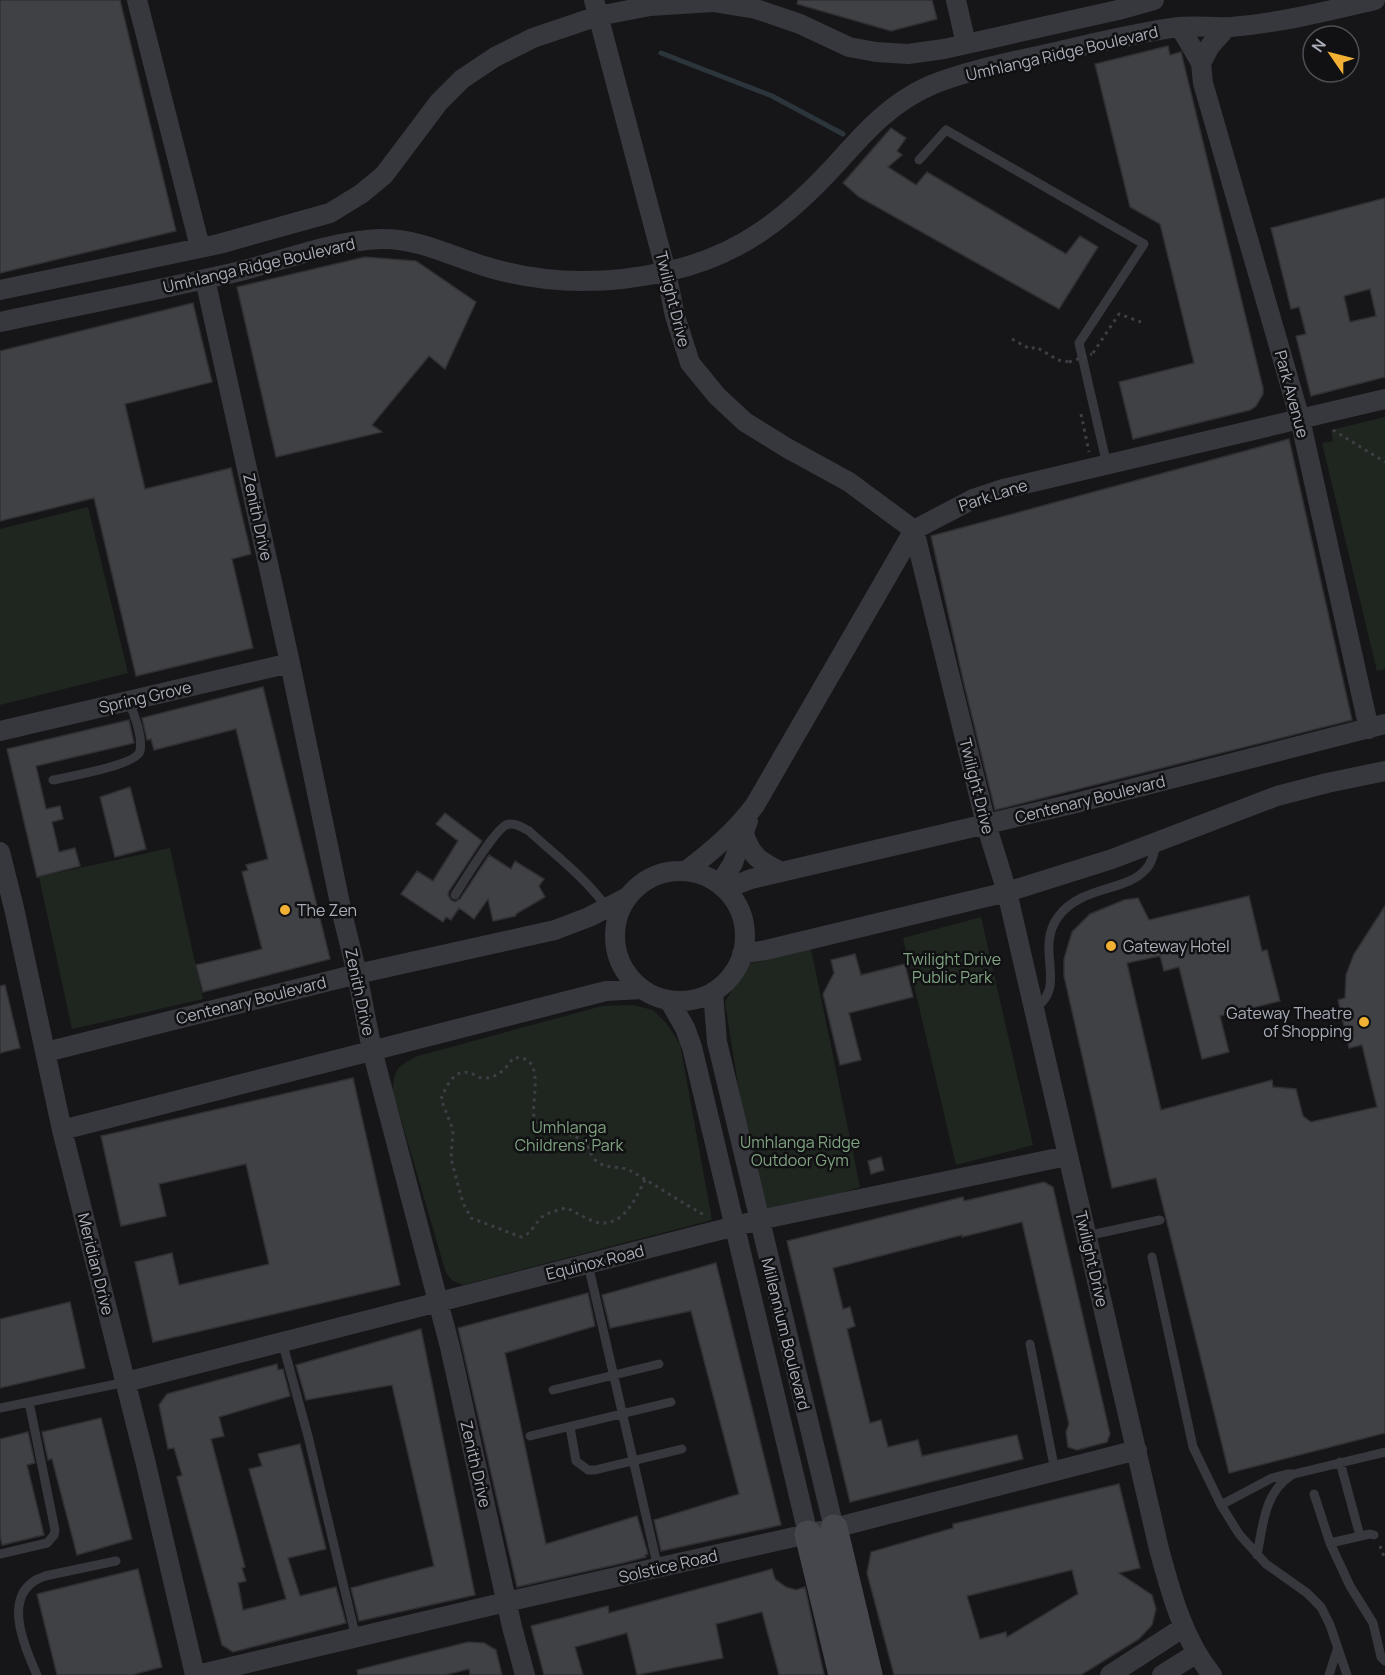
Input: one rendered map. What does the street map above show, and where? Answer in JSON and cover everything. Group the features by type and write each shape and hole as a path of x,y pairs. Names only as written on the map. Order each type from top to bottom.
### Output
{"street":[{"path":"137,0 200,247"},
{"path":"956,0 966,44"},
{"name":"Umhlanga Ridge Boulevard","path":"0,290 200,247 330,213 361,194 384,175 439,102 462,79 495,57 596,8 713,2 756,9 800,24 849,47 908,54 966,44 1154,0"},
{"name":"Umhlanga Ridge Boulevard","path":"0,322 205,279 346,243 384,239 414,242 495,270 546,278 600,282 666,272 696,264 720,254 772,226 800,202 860,136 884,114 905,99 932,85 999,64 1144,33 1180,27 1227,27 1285,20 1375,0"},
{"name":"Twilight Drive","path":"596,8 666,272 675,316 690,363 717,396 745,422 849,482 914,530 986,824 1006,892 1159,1549 1172,1597 1184,1627 1197,1653 1212,1675"},
{"name":"Park Avenue","path":"1180,27 1201,63 1203,83 1305,418 1377,727"},
{"path":"1201,63 1210,46 1227,27"},
{"name":"Zenith Drive","path":"205,279 372,1050 438,1301 506,1602 525,1675"},
{"name":"Park Lane","path":"914,530 958,506 993,492 1385,399"},
{"path":"686,871 722,843 755,805 914,530"},
{"name":"Spring Grove","path":"0,730 290,663"},
{"name":"Centenary Boulevard","path":"722,886 986,824 1377,727"},
{"path":"742,954 1006,892 1112,859 1277,796 1385,771"},
{"path":"722,886 755,805"},
{"path":"744,834 754,856 781,872"},
{"name":"Meridian Drive","path":"0,852 62,1130 126,1382 196,1675"},
{"path":"686,871 704,876 722,886 735,901 742,917 745,936 742,954 736,969 726,982 713,992 692,1000 669,1000 642,989 627,975 618,957 615,936 618,916 628,897 644,882 664,873 686,871"},
{"name":"Centenary Boulevard","path":"46,1052 357,974 555,930 628,897"},
{"path":"62,1130 606,991 642,989"},
{"name":"Millennium Boulevard","path":"713,992 717,1042 869,1675"},
{"name":"Millennium Boulevard","path":"669,1000 685,1028 692,1047 842,1675"},
{"name":"Equinox Road","path":"126,1382 734,1226 1067,1156"},
{"name":"Solstice Road","path":"196,1675 834,1528 1137,1450"},
{"path":"1110,1675 1184,1627"},
{"path":"1162,1675 1197,1653"}],"lane":[{"path":"919,160 946,130 1144,244 1079,343 1107,465"},
{"path":"52,780 127,762 138,755 140,750 138,732 129,700"},
{"path":"455,895 493,839 503,828 512,824 529,831 595,890 607,908"},
{"path":"1034,1009 1047,999 1051,989 1047,945 1052,927 1058,917 1067,907 1091,892 1142,874 1150,865 1157,842"},
{"path":"1086,1236 1160,1220"},
{"path":"1152,1257 1193,1447 1221,1505 1239,1534 1257,1555 1281,1576 1315,1600 1330,1625 1347,1675"},
{"path":"588,1264 658,1568"},
{"path":"282,1341 308,1436 356,1638"},
{"path":"1030,1344 1056,1471"},
{"path":"554,1390 659,1364"},
{"path":"0,1408 126,1382"},
{"path":"0,1554 47,1543 55,1530 28,1402"},
{"path":"530,1436 671,1402"},
{"path":"570,1427 576,1461 588,1470 682,1449"},
{"path":"1221,1505 1272,1478 1385,1452"},
{"path":"1340,1462 1360,1536"},
{"path":"1257,1555 1269,1500 1280,1484 1294,1474"},
{"path":"1314,1494 1330,1543 1350,1586 1373,1623 1385,1661"},
{"path":"1330,1543 1374,1535"},
{"path":"37,1675 26,1650 17,1615 22,1590 35,1579 116,1561"},
{"path":"1329,1675 1337,1650"}],"path":[{"path":"1012,339 1030,349 1036,347 1058,360 1069,362 1092,354 1119,314 1141,322"},
{"path":"1305,418 1385,462"},
{"path":"645,1180 626,1212 618,1219 609,1222 601,1223 566,1208 541,1218 528,1236 521,1237 516,1233 471,1218 463,1203 451,1159 453,1130 441,1099 446,1087 454,1077 462,1072 471,1073 481,1079 494,1076 502,1072 513,1058 520,1057 529,1062 534,1071 536,1092 532,1117 536,1124 550,1131 571,1135 584,1141 596,1162 613,1169 628,1169 708,1218"}],"green space":[{"path":"1385,417 1385,669 1377,671 1322,443 1333,441 1331,430"},
{"path":"88,507 128,673 0,705 0,529"},
{"path":"170,848 203,999 72,1029 39,877"},
{"name":"Twilight Drive Public Park","path":"981,917 1033,1145 956,1165 903,938"},
{"name":"Umhlanga Ridge Outdoor Gym","path":"811,949 860,1187 759,1220 725,1002 746,965"},
{"name":"Umhlanga Childrens' Park","path":"633,1005 653,1010 667,1024 680,1044 712,1220 463,1285 453,1281 446,1273 393,1092 394,1078 398,1069 418,1056 602,1006"}],"building":[{"path":"0,0 120,0 176,231 0,273"},
{"path":"798,0 932,0 937,19 891,31 797,4"},
{"path":"1168,46 1170,55 1181,52 1263,394 1256,406 1250,410 1133,439 1119,382 1194,363 1160,224 1130,207 1095,64"},
{"path":"891,128 906,138 897,151 902,155 888,167 916,185 927,172 1066,254 1080,236 1098,247 1059,309 859,197 843,183"},
{"path":"1385,198 1385,377 1311,396 1296,336 1306,334 1299,307 1291,309 1271,228","holes":["1370,289 1376,316 1350,322 1344,296"]},
{"path":"365,257 416,261 476,302 445,369 429,356 372,425 382,432 276,457 237,287"},
{"path":"193,303 212,382 125,404 145,489 231,468 251,554 232,559 253,648 136,676 94,498 0,521 0,351"},
{"path":"1289,439 1352,720 995,810 931,536"},
{"path":"263,687 330,959 203,992 196,965 262,949 242,872 248,870 246,865 268,859 236,729 154,750 151,739 147,740 142,718"},
{"path":"129,720 134,743 36,766 46,809 60,806 63,819 52,822 59,852 75,848 80,866 37,877 7,749"},
{"path":"130,787 146,849 115,857 100,797"},
{"path":"445,813 482,841 449,891 448,895 451,900 455,902 460,899 489,855 511,869 515,861 544,879 539,886 545,897 516,916 493,921 488,899 474,919 459,908 451,920 446,917 443,922 401,894 417,871 433,881 458,841 436,824"},
{"path":"1249,896 1262,951 1267,950 1280,1001 1220,1016 1229,1052 1202,1059 1179,967 1164,971 1160,956 1127,963 1161,1110 1272,1080 1273,1087 1296,1089 1303,1116 1311,1122 1377,1107 1362,1045 1349,1048 1338,1000 1345,998 1346,975 1354,954 1385,906 1385,1433 1229,1473 1156,1178 1112,1188 1064,976 1064,959 1072,932 1090,914 1124,900 1138,898 1149,920"},
{"path":"855,954 861,975 905,964 913,997 849,1013 861,1060 840,1065 823,994 834,973 831,960"},
{"path":"5,985 20,1048 0,1053 0,986"},
{"path":"353,1078 400,1285 153,1342 135,1262 172,1253 179,1285 269,1264 246,1164 159,1184 166,1216 121,1226 101,1136"},
{"path":"881,1157 884,1170 871,1174 868,1161"},
{"path":"1044,1182 1053,1187 1110,1434 1107,1442 1077,1450 1068,1447 1066,1432 1069,1424 1022,1222 962,1237 962,1235 833,1268 843,1309 850,1307 855,1326 847,1329 870,1423 881,1420 888,1447 918,1440 922,1456 1017,1435 1023,1459 850,1502 787,1241 963,1197 964,1201"},
{"path":"716,1263 781,1525 661,1551 654,1520 739,1494 691,1311 610,1328 602,1295"},
{"path":"588,1293 595,1326 505,1353 546,1544 637,1516 648,1554 645,1555 646,1557 623,1563 517,1587 458,1328"},
{"path":"70,1302 85,1368 0,1388 0,1319"},
{"path":"421,1329 475,1595 359,1621 351,1588 434,1566 392,1385 306,1400 296,1365"},
{"path":"277,1364 278,1370 283,1369 290,1396 219,1417 224,1436 211,1439 245,1567 242,1568 246,1581 238,1583 243,1610 286,1599 249,1469 262,1466 258,1454 300,1444 326,1549 288,1558 300,1596 336,1587 346,1623 233,1652 222,1645 177,1477 182,1475 174,1448 168,1449 159,1405 167,1394"},
{"path":"101,1418 132,1539 77,1555 52,1459 48,1460 42,1432"},
{"path":"28,1432 35,1463 27,1465 44,1535 2,1545 0,1535 0,1439"},
{"path":"1119,1484 1140,1568 1119,1573 1152,1595 1156,1609 1152,1625 1139,1639 1081,1675 894,1675 867,1573 871,1552 953,1528 953,1524","holes":["1072,1570 1078,1594 1007,1637 1006,1632 980,1639 967,1596"]},
{"path":"138,1569 162,1667 132,1675 57,1675 37,1594"},
{"path":"772,1569 775,1579 786,1587 796,1590 805,1587 824,1675 779,1675 762,1612 716,1624 723,1658 637,1675 627,1633 575,1647 583,1675 544,1675 531,1626 608,1606 609,1613"},
{"path":"468,1642 484,1643 496,1650 502,1675 470,1675 469,1669 445,1675 358,1675 357,1670"}],"waterway":[{"path":"661,53 772,96 843,134"}],"place":[{"name":"The Zen","path":"285,910"},
{"name":"Gateway Hotel","path":"1111,946"},
{"name":"Gateway Theatre of Shopping","path":"1364,1022"}]}
